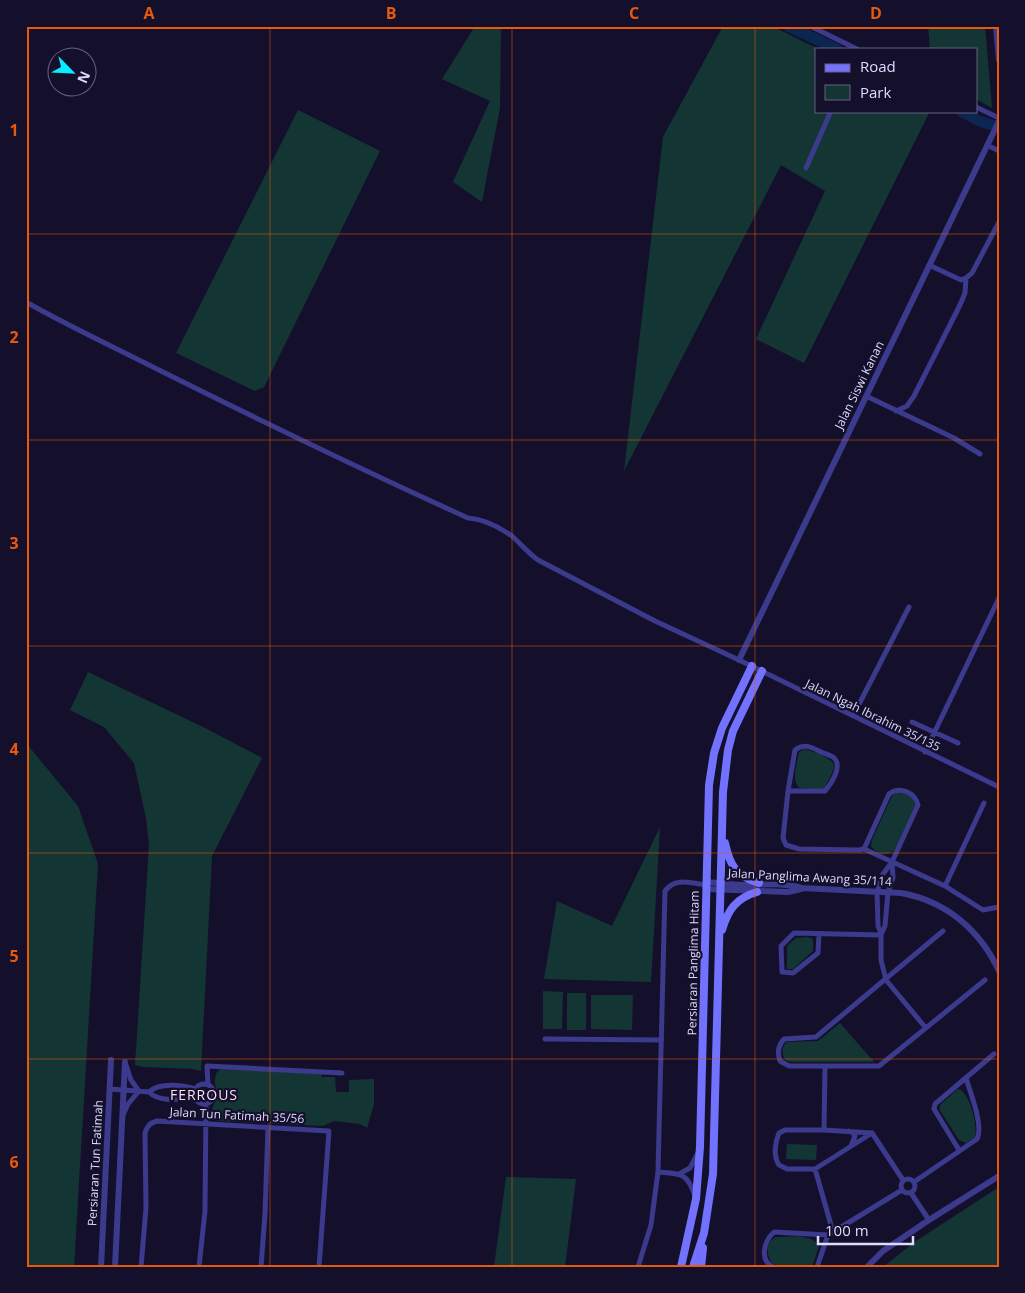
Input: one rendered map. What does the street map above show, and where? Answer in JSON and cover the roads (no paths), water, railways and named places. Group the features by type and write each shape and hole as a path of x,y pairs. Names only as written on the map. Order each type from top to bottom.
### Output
{"main road":[{"name":"Persiaran Panglima Hitam","path":"681,1267 696,1198 700,1147 709,785 714,753 722,728 752,666"},
{"name":"Persiaran Panglima Hitam","path":"693,1267 704,1233 713,1174 723,792 728,750 733,730 762,671"},
{"path":"719,939 727,915 739,900 758,887 734,869 728,857 722,831"},
{"path":"701,1267 704,1233"}],"street":[{"path":"810,26 854,48"},
{"path":"996,26 999,60"},
{"path":"978,108 999,120"},
{"path":"806,168 831,112"},
{"name":"Jalan Siswi Kanan","path":"739,660 999,120"},
{"path":"987,145 999,151"},
{"path":"929,264 962,280 966,278 972,273 999,222"},
{"path":"896,411 907,406 914,396 960,305 965,293 966,278"},
{"name":"Jalan Ngah Ibrahim 35/135","path":"26,302 82,332 377,477 468,518 479,519 500,529 538,560 655,621 752,666 999,788"},
{"path":"866,396 954,438 980,454"},
{"path":"925,752 999,598"},
{"path":"853,716 909,607"},
{"path":"912,722 958,743"},
{"path":"788,791 825,791 830,786 836,772 836,760 808,745 796,750 788,791 783,838 786,845 799,849 864,849 944,886 983,910 999,906"},
{"path":"864,849 889,794 893,790 899,789 917,800 918,805 892,862 883,874 877,892 878,926 881,934 881,960 886,980 925,1027"},
{"path":"944,886 984,804"},
{"path":"881,934 885,926 888,892 893,878 892,862"},
{"path":"638,1267 651,1225 658,1172 665,891 670,884 679,882 706,885"},
{"name":"Jalan Panglima Awang 35/114","path":"706,885 758,887 788,892 802,888 915,895 936,904 954,915 972,930 984,945 999,971"},
{"path":"943,932 816,1037 784,1038 780,1043 778,1052 780,1061 789,1066 879,1066 985,980"},
{"path":"819,934 818,953 793,973 782,972 781,946 794,933 881,934"},
{"path":"545,1039 662,1040"},
{"path":"959,1150 934,1109 938,1100 994,1054"},
{"name":"Persiaran Tun Fatimah","path":"101,1267 111,1060"},
{"path":"125,1062 131,1080 139,1091"},
{"name":"Persiaran Tun Fatimah","path":"115,1267 125,1062"},
{"path":"110,1089 149,1092 154,1097 169,1099 195,1098 200,1103 206,1104 211,1101 214,1095 208,1085 207,1066 342,1073"},
{"path":"824,1130 825,1067"},
{"path":"914,1182 977,1139 980,1134 966,1078"},
{"path":"149,1092 154,1087 173,1086 196,1089 202,1085 208,1085"},
{"path":"195,1098 196,1089"},
{"path":"122,1117 128,1104 139,1091"},
{"path":"199,1267 205,1211 206,1104"},
{"name":"Jalan Tun Fatimah 35/56","path":"141,1267 146,1208 145,1133 146,1128 151,1122 157,1121 330,1131 319,1267"},
{"path":"261,1267 268,1127"},
{"path":"785,1130 872,1133 815,1169 787,1169 779,1165 776,1158 777,1138 779,1133 785,1130"},
{"path":"848,1131 855,1136 851,1147"},
{"path":"872,1133 904,1180"},
{"path":"679,1174 690,1168 700,1147"},
{"path":"815,1169 830,1233 817,1267"},
{"path":"658,1172 679,1174 690,1181 696,1198"},
{"path":"867,1267 883,1251 999,1176"},
{"path":"904,1180 908,1179 914,1182"},
{"path":"904,1180 900,1186 902,1190 905,1193 911,1193"},
{"path":"911,1193 915,1187 914,1182"},
{"path":"773,1267 767,1263 765,1246 768,1238 774,1232 830,1233 902,1190"},
{"path":"911,1193 929,1220"}],"waterway":[{"path":"788,26 835,48"},
{"path":"963,112 979,121 999,127"}],"district":[{"name":"FERROUS","path":"204,1094"}]}
